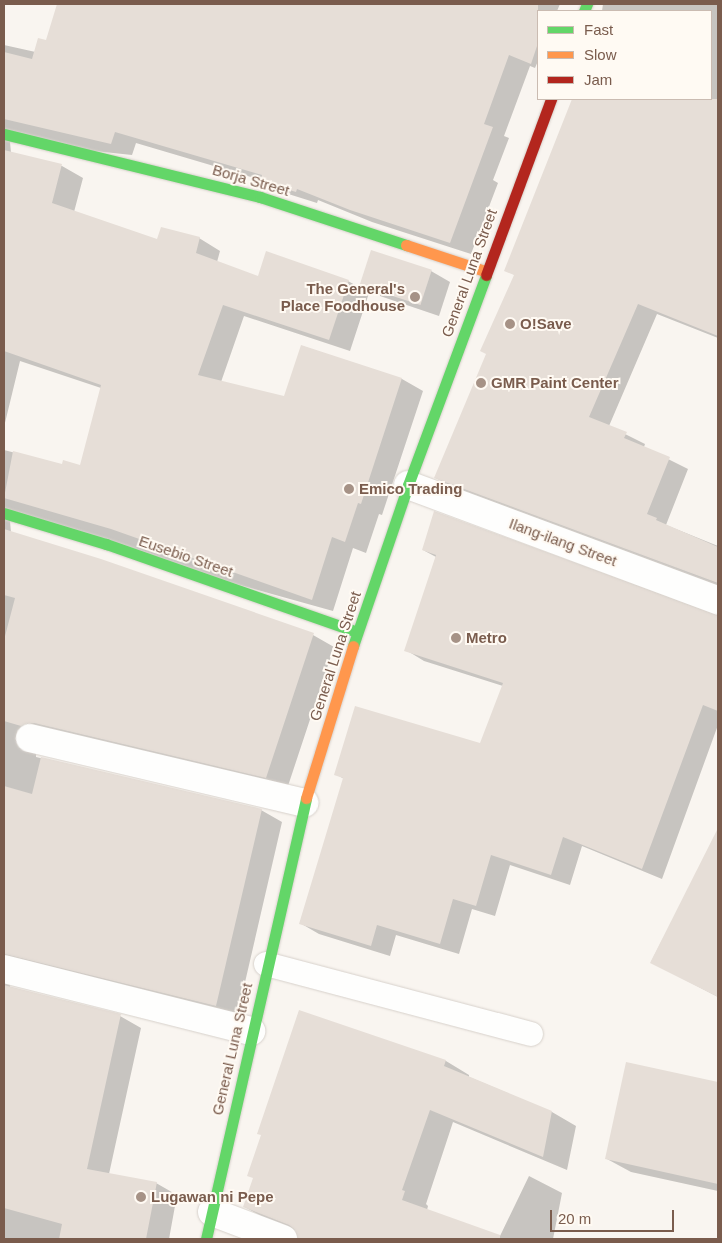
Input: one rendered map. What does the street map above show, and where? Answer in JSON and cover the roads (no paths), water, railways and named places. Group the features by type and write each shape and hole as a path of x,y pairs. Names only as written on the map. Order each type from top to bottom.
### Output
{"main road":[{"name":"General Luna Street","path":"206,1239 266,964 304,803 357,632 408,485 485,271 551,100"},
{"name":"Borja Street","path":"4,134 260,197 485,271"},
{"name":"Eusebio Street","path":"4,513 115,547 357,632"}],"street":[{"name":"Ilang-ilang Street","path":"408,485 718,600"},
{"path":"30,738 304,803"},
{"path":"4,969 251,1031"},
{"path":"212,1212 283,1239"}],"lane":[{"path":"266,964 531,1034"}],"place":[{"name":"The General's Place Foodhouse","path":"415,297"},
{"name":"O!Save","path":"510,324"},
{"name":"GMR Paint Center","path":"481,383"},
{"name":"Emico Trading","path":"349,489"},
{"name":"Metro","path":"456,638"},
{"name":"Lugawan ni Pepe","path":"141,1197"}]}
